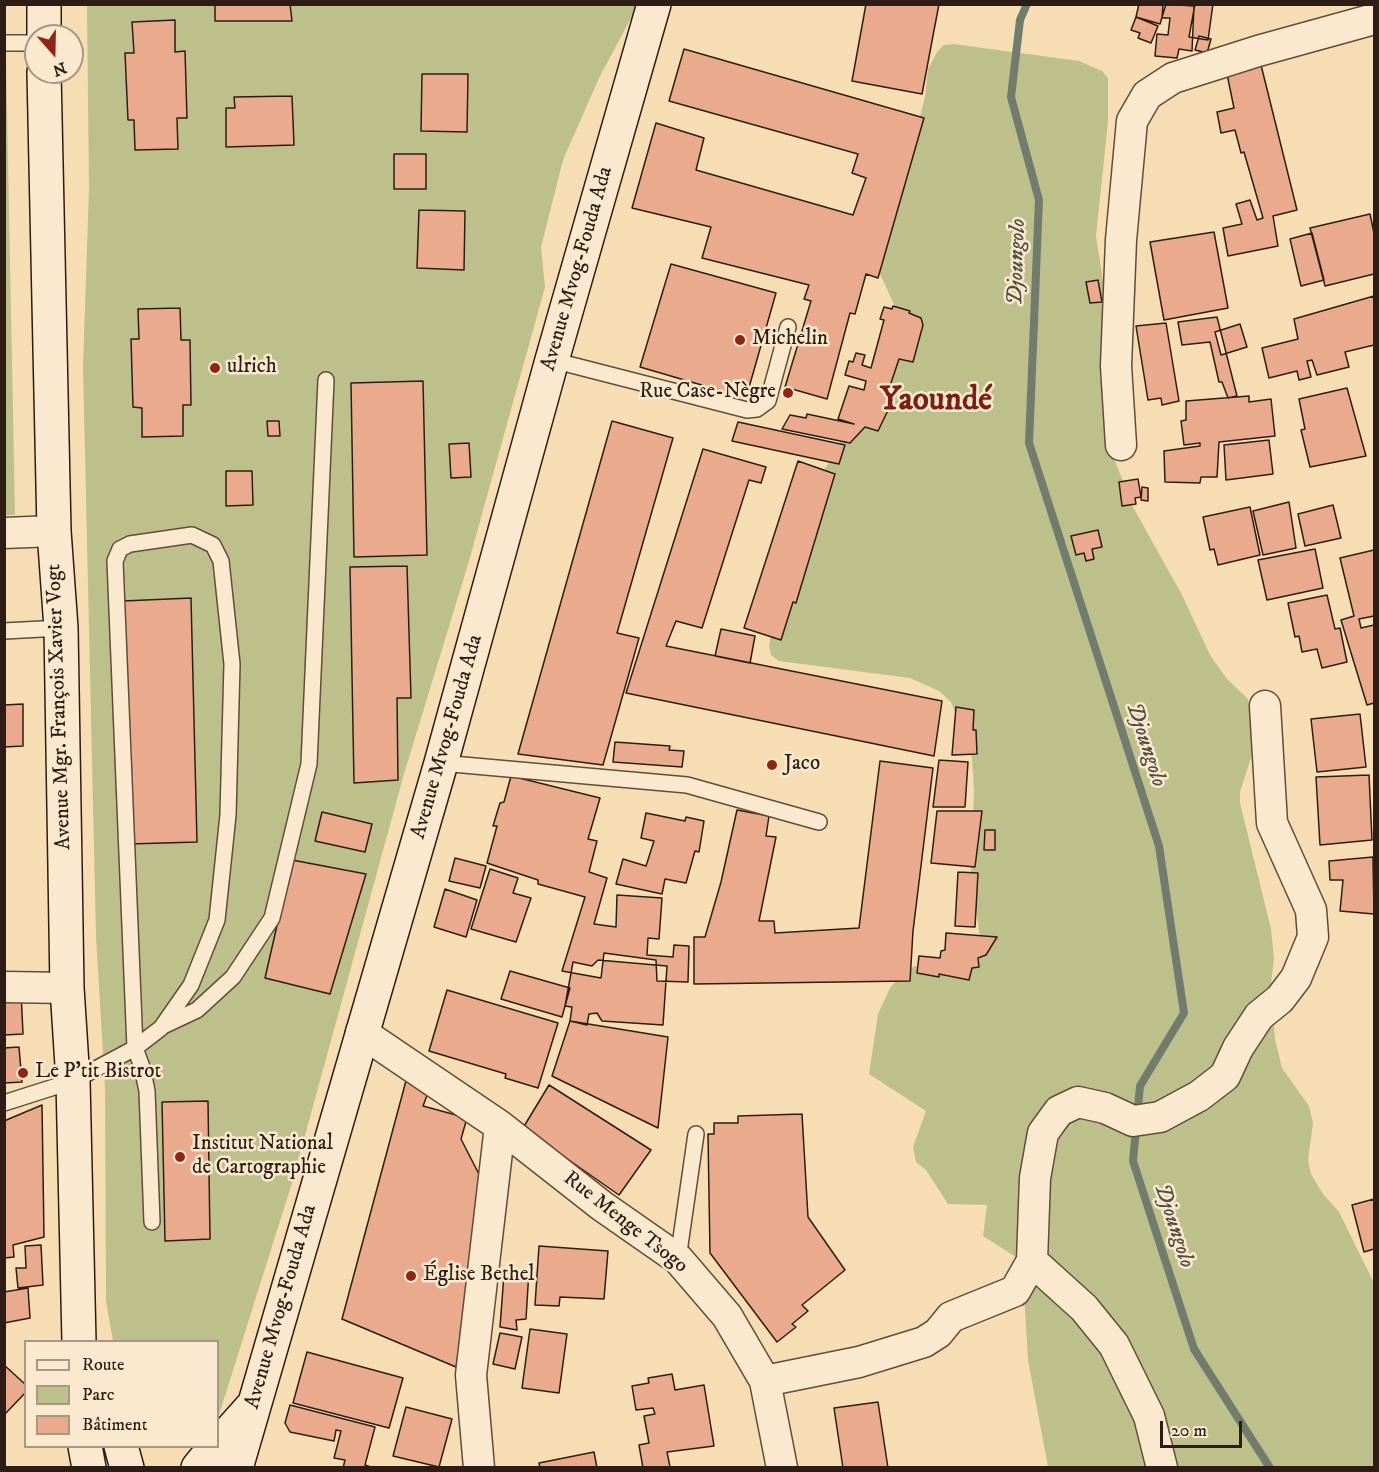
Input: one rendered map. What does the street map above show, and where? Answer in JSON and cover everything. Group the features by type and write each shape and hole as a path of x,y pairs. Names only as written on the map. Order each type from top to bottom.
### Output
{"main road":[{"path":"44,4 44,24"},
{"name":"Avenue Mvog-Fouda Ada","path":"236,1467 441,763 552,360 654,4"},
{"name":"Avenue Mgr. François Xavier Vogt","path":"44,84 54,531 61,628 67,988 73,1081 79,1340"},
{"path":"219,1444 252,1407"},
{"path":"85,1448 89,1467"},
{"path":"122,1448 127,1467"},
{"path":"198,1467 215,1448"}],"street":[{"path":"1121,445 1116,366 1121,240 1132,121 1147,95 1173,78 1258,51 1374,19"},
{"path":"4,533 54,531"},
{"path":"765,1381 859,1362 924,1342 938,1333 951,1317 1015,1291 1032,1261 1035,1178 1043,1133 1059,1111 1078,1102 1106,1108 1133,1121 1160,1117 1199,1096 1225,1076 1238,1048 1259,1016 1280,999 1296,978 1313,937 1311,910 1272,823 1265,706"},
{"path":"4,987 67,988"},
{"name":"Rue Menge Tsogo","path":"362,1032 500,1126 602,1206 678,1259 727,1316 765,1381 782,1467"},
{"path":"479,1467 471,1375 500,1126"},
{"path":"1032,1261 1084,1308 1114,1345 1149,1416 1162,1467"}],"lane":[{"path":"4,43 24,43"},
{"path":"552,360 747,410 757,409 768,401 788,327"},
{"path":"4,1103 73,1081 135,1048 160,1028 197,1010 233,977 272,918 309,764 326,380"},
{"path":"152,1222 147,1090 135,1048 115,561 120,549 130,544 192,535 213,545 221,561 232,664 228,815 217,920 191,985 160,1028"},
{"path":"4,631 61,628"},
{"path":"441,763 687,785 819,822"},
{"path":"678,1259 696,1134"}],"green space":[{"name":"Institut National de Cartographie","path":"87,5 638,5 599,78 563,160 541,247 545,287 469,561 404,774 292,1183 219,1415 219,1340 113,1340 106,1301 105,1088 96,936 83,366 89,189"},
{"path":"954,44 1079,61 1102,71 1108,78 1108,122 1096,236 1105,294 1100,366 1105,435 1133,507 1182,595 1210,655 1227,679 1247,698 1253,711 1256,742 1240,792 1240,803 1271,929 1274,958 1271,985 1275,1039 1282,1068 1309,1106 1313,1123 1308,1160 1311,1174 1323,1194 1339,1212 1374,1283 1374,1467 1048,1467 1028,1360 1022,1261 983,1236 987,1205 948,1204 926,1170 916,1162 913,1147 926,1111 869,1074 878,1014 890,988 903,973 915,966 968,969 977,964 982,952 971,872 974,790 972,758 951,702 939,691 910,678 779,661 771,655 769,646 772,630 823,472 851,423 879,399 898,313 876,265 916,133 925,97 928,69 937,52 944,45"},
{"path":"4,59 6,59 15,515 4,515"}],"building":[{"path":"215,4 290,4 292,21 215,21"},
{"path":"866,4 939,4 922,94 852,81"},
{"path":"1139,4 1166,4 1160,24 1136,17"},
{"path":"1163,4 1194,6 1192,51 1179,49 1177,58 1155,56 1157,34 1168,35 1170,18 1162,18"},
{"path":"1195,4 1213,4 1208,40 1189,37"},
{"path":"1136,17 1158,26 1151,43 1138,38 1140,33 1131,30"},
{"path":"175,20 175,52 185,51 187,118 177,118 178,149 135,150 134,120 128,120 125,53 134,53 132,22"},
{"path":"1199,36 1211,39 1207,53 1195,50"},
{"path":"684,49 924,118 878,278 866,274 855,314 850,313 827,399 785,387 811,301 804,299 809,285 702,258 711,227 632,208 656,123 704,138 696,170 853,215 866,178 852,173 858,154 669,101"},
{"path":"1261,65 1297,210 1273,216 1278,246 1228,256 1223,228 1242,224 1236,204 1250,200 1257,220 1263,218 1244,152 1241,153 1235,130 1221,133 1217,112 1234,108 1227,74"},
{"path":"422,74 468,74 467,132 421,131"},
{"path":"292,96 294,145 226,147 226,108 235,108 234,97"},
{"path":"394,154 426,154 426,189 394,189"},
{"path":"419,210 465,211 464,270 417,268"},
{"path":"1370,214 1374,233 1374,274 1325,286 1310,228"},
{"path":"1214,232 1228,308 1164,320 1150,242"},
{"path":"1312,233 1324,280 1301,286 1290,239"},
{"path":"671,264 776,293 746,398 640,367"},
{"path":"1098,280 1102,302 1090,303 1086,282"},
{"path":"1374,296 1374,345 1345,352 1349,367 1317,375 1312,360 1307,361 1311,377 1299,380 1297,371 1269,378 1262,348 1298,339 1294,319"},
{"path":"893,306 910,311 909,313 921,318 923,325 913,362 899,359 886,398 893,400 878,431 865,427 850,443 782,429 790,415 806,418 807,414 854,424 838,419 849,386 864,390 866,381 845,375 849,361 853,362 856,353 865,355 862,365 871,368 884,320 880,319 884,307 892,309"},
{"path":"180,308 181,340 190,340 191,405 183,405 183,436 142,437 142,408 133,407 131,339 139,339 138,309"},
{"path":"1217,317 1237,396 1228,398 1222,382 1219,382 1210,342 1182,345 1178,322"},
{"path":"1166,323 1179,401 1162,405 1161,398 1148,400 1136,326"},
{"path":"1240,324 1247,347 1221,355 1215,332"},
{"path":"423,381 427,555 354,557 351,383"},
{"path":"1347,388 1366,456 1310,467 1301,430 1305,429 1299,399"},
{"path":"1249,396 1249,402 1271,399 1275,436 1219,442 1217,477 1201,477 1200,483 1165,482 1164,451 1200,446 1200,443 1184,445 1181,421 1186,420 1186,401"},
{"path":"267,421 279,421 280,436 268,436"},
{"path":"612,421 673,438 617,633 639,638 603,765 518,754"},
{"path":"738,422 845,445 839,464 732,441"},
{"path":"1269,440 1273,474 1226,480 1224,445"},
{"path":"469,443 471,477 451,478 449,444"},
{"path":"703,449 766,467 761,483 749,480 702,628 676,621 666,646 942,701 934,756 626,693"},
{"path":"798,461 835,474 796,603 793,602 781,640 744,628"},
{"path":"226,471 252,471 253,505 226,506"},
{"path":"1138,479 1141,497 1135,498 1136,504 1122,506 1119,482"},
{"path":"1142,487 1148,488 1148,501 1141,500"},
{"path":"1289,502 1296,548 1263,555 1253,511"},
{"path":"1333,505 1341,538 1305,546 1298,514"},
{"path":"1250,507 1260,555 1218,565 1214,549 1210,550 1203,517"},
{"path":"1098,530 1102,547 1092,549 1094,559 1086,561 1084,553 1076,555 1071,536"},
{"path":"1315,549 1323,588 1267,600 1258,560"},
{"path":"1374,550 1374,616 1359,619 1361,628 1374,625 1374,703 1367,705 1341,620 1354,616 1340,558"},
{"path":"407,566 411,698 397,698 398,780 354,783 350,567"},
{"path":"1327,595 1335,629 1340,628 1347,662 1322,668 1317,649 1302,652 1299,636 1295,637 1288,603"},
{"path":"191,598 197,842 129,844 123,601"},
{"path":"721,629 755,636 750,663 715,656"},
{"path":"23,704 23,746 4,747 4,705"},
{"path":"956,707 974,710 973,730 976,730 977,754 952,755"},
{"path":"1360,714 1366,767 1317,772 1311,719"},
{"path":"615,742 670,746 669,750 684,751 682,767 613,762"},
{"path":"939,760 968,762 965,807 933,807"},
{"path":"880,761 933,768 913,931 910,981 694,984 694,937 705,937 721,882 737,810 769,816 766,836 776,837 759,921 774,921 775,933 859,928"},
{"path":"1369,775 1372,840 1320,845 1316,777"},
{"path":"511,776 600,798 588,839 597,841 589,872 607,878 594,924 616,927 617,895 662,898 659,939 648,938 647,955 673,957 674,945 689,946 688,982 657,981 656,960 604,953 601,978 562,971 585,897 538,884 538,880 487,863 497,826 493,826 500,803 504,802"},
{"path":"937,811 982,811 975,867 931,863"},
{"path":"322,812 372,824 365,852 315,841"},
{"path":"646,813 685,821 686,817 704,821 699,852 695,851 686,883 665,879 662,894 616,884 623,859 646,866 654,841 641,838"},
{"path":"985,830 995,830 995,850 984,850"},
{"path":"1373,857 1374,914 1340,911 1343,880 1330,880 1329,861"},
{"path":"455,858 486,866 480,888 449,881"},
{"path":"292,860 366,874 330,994 265,978"},
{"path":"490,869 518,878 513,893 531,898 516,942 471,929"},
{"path":"958,872 978,873 975,927 955,926"},
{"path":"445,889 477,900 466,937 434,927"},
{"path":"946,933 997,937 986,955 978,958 979,967 972,968 969,980 939,974 939,977 917,973 919,956 940,958 941,951 945,950"},
{"path":"598,960 667,966 663,1025 602,1021 597,1013 589,1014 587,1025 570,1021 572,1007 565,1006 573,962 592,966"},
{"path":"510,971 570,988 562,1017 501,999"},
{"path":"447,990 558,1023 538,1088 505,1078 506,1074 429,1051"},
{"path":"21,991 23,1034 4,1035 4,992"},
{"path":"570,1021 668,1037 658,1128 552,1076"},
{"path":"19,1047 22,1082 4,1083 4,1048"},
{"path":"407,1077 431,1085 423,1106 467,1118 461,1139 486,1188 456,1367 342,1319"},
{"path":"549,1085 651,1150 619,1195 523,1128"},
{"path":"208,1101 210,1239 165,1241 162,1102"},
{"path":"42,1105 44,1237 13,1245 14,1257 4,1258 4,1121"},
{"path":"802,1114 808,1217 845,1270 802,1305 808,1311 792,1324 796,1327 777,1342 710,1253 708,1134 714,1134 714,1123 738,1123 738,1116"},
{"path":"1374,1199 1374,1249 1364,1252 1352,1205"},
{"path":"41,1245 43,1285 18,1288 16,1268 26,1268 25,1246"},
{"path":"539,1246 608,1251 604,1299 560,1297 559,1306 535,1305"},
{"path":"529,1270 526,1319 516,1320 517,1330 500,1327 504,1274"},
{"path":"28,1288 30,1318 4,1323 4,1292"},
{"path":"530,1329 567,1334 559,1393 522,1388"},
{"path":"500,1333 522,1337 515,1369 493,1364"},
{"path":"307,1352 403,1378 389,1428 293,1403"},
{"path":"4,1365 24,1383 24,1394 5,1414"},
{"path":"672,1374 675,1390 704,1385 714,1446 667,1452 670,1467 643,1468 639,1445 649,1443 644,1416 655,1414 653,1408 636,1410 632,1386 649,1383 648,1378"},
{"path":"878,1402 888,1468 843,1468 834,1408"},
{"path":"290,1405 375,1427 365,1465 374,1468 343,1468 345,1460 334,1458 341,1431 336,1430 334,1441 290,1432 285,1423"},
{"path":"406,1407 452,1419 439,1467 393,1456"},
{"path":"594,1452 597,1468 540,1468 539,1463"}],"waterway":[{"name":"Djoungolo","path":"1027,4 1020,20 1011,97 1039,200 1029,443 1159,846 1184,1013 1140,1086 1133,1161 1194,1349 1270,1468"}],"place":[{"name":"Michelin","path":"740,340"},
{"name":"ulrich","path":"215,368"},
{"name":"Rue Case-Nègre","path":"788,393"},
{"name":"Jaco","path":"772,765"},
{"name":"Le P'tit Bistrot","path":"23,1073"},
{"name":"Institut National de Cartographie","path":"180,1157"},
{"name":"Église Bethel","path":"411,1276"}],"district":[{"name":"Yaoundé","path":"936,402"}]}
